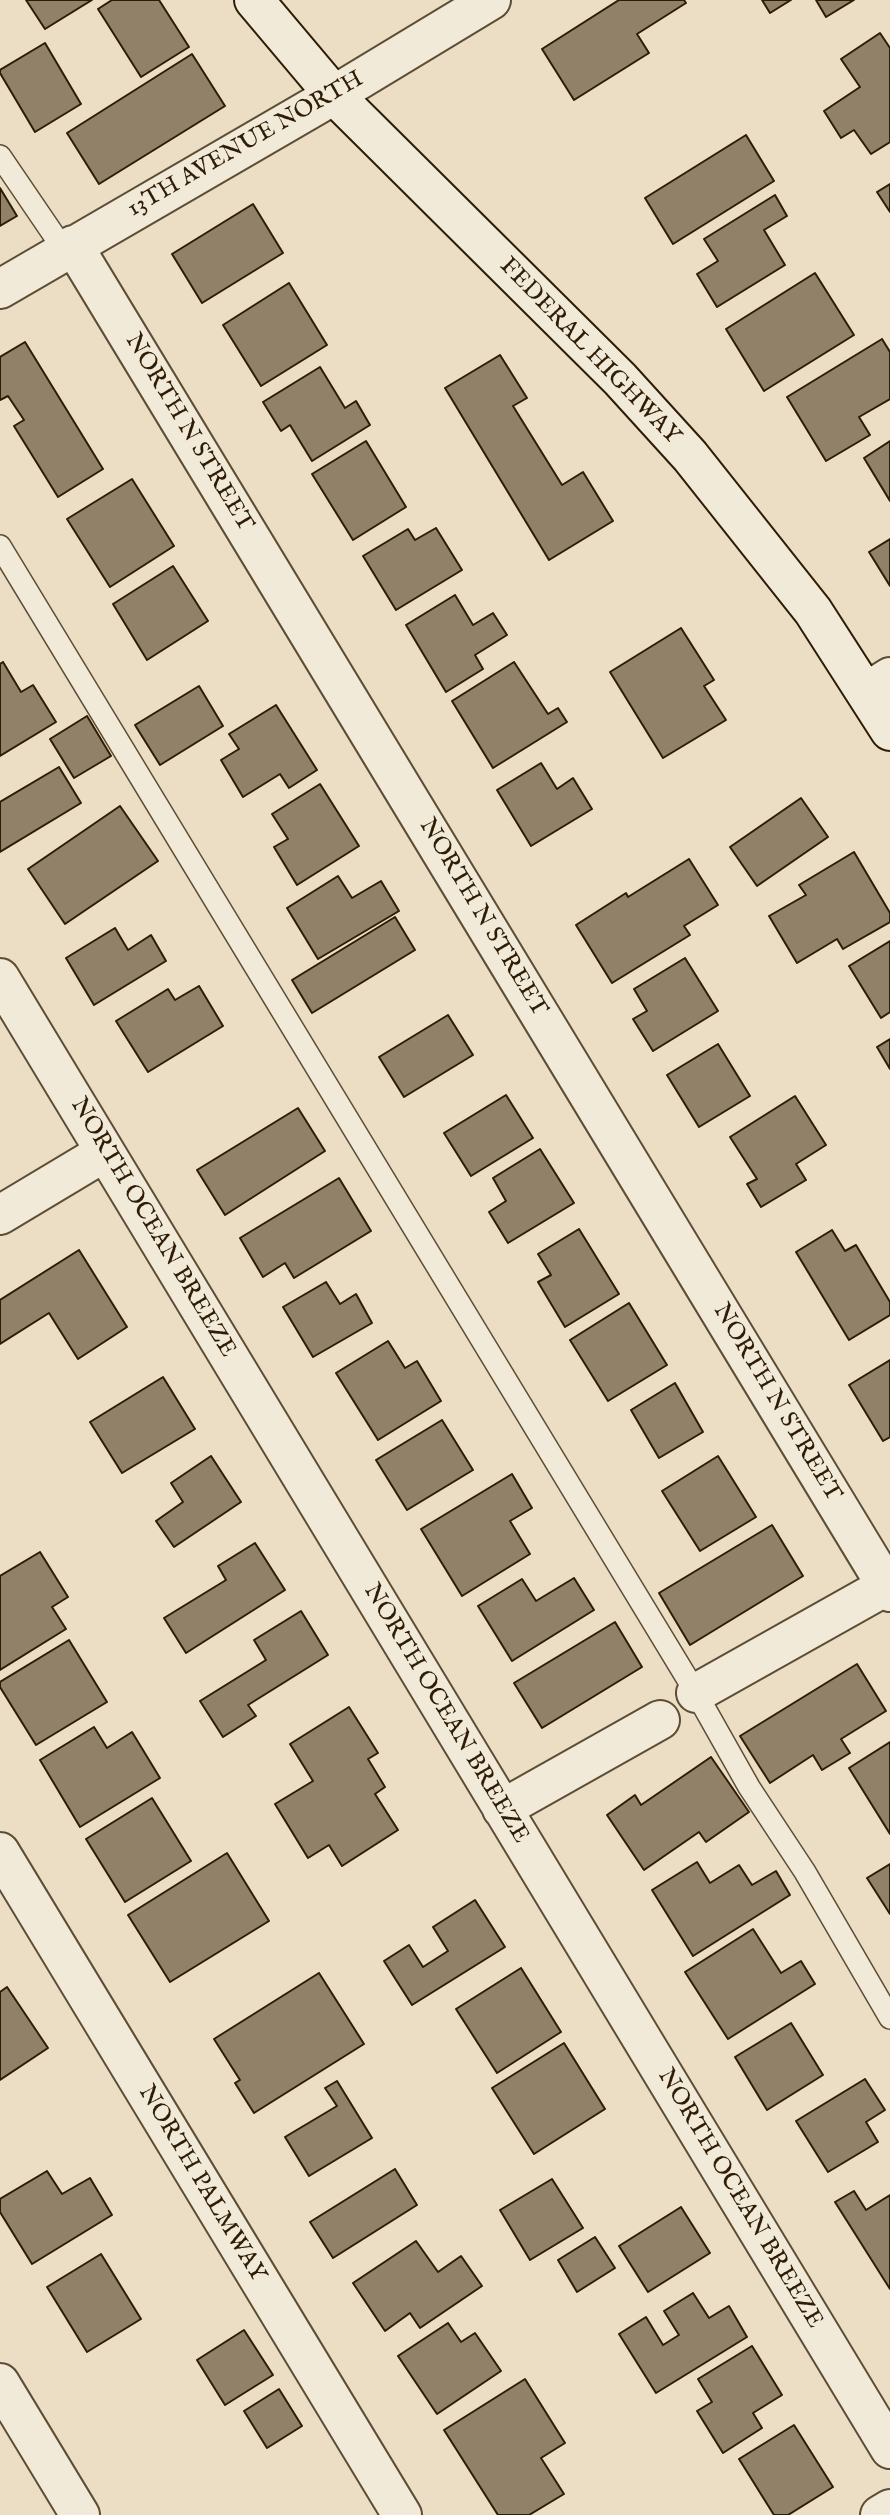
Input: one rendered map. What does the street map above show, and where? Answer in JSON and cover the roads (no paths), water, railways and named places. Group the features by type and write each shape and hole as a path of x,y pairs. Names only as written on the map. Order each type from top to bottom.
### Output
{"street":[{"name":"FEDERAL HIGHWAY","path":"254,0 334,95 620,379 691,456 813,611 878,685 890,731"},
{"name":"13TH AVENUE NORTH","path":"0,289 334,95 491,0"},
{"name":"NORTH N STREET","path":"69,248 889,1588"},
{"name":"NORTH OCEAN BREEZE","path":"0,978 890,2449"},
{"path":"0,1215 105,1152"},
{"path":"696,1693 889,1588"},
{"path":"502,1809 660,1720"},
{"name":"NORTH PALMWAY","path":"0,1852 402,2515"},
{"path":"0,2383 80,2515"},
{"path":"880,2515 890,2509"}],"lane":[{"path":"0,156 69,248"},
{"path":"0,546 696,1693 749,1787 805,1872 890,2018"}]}
